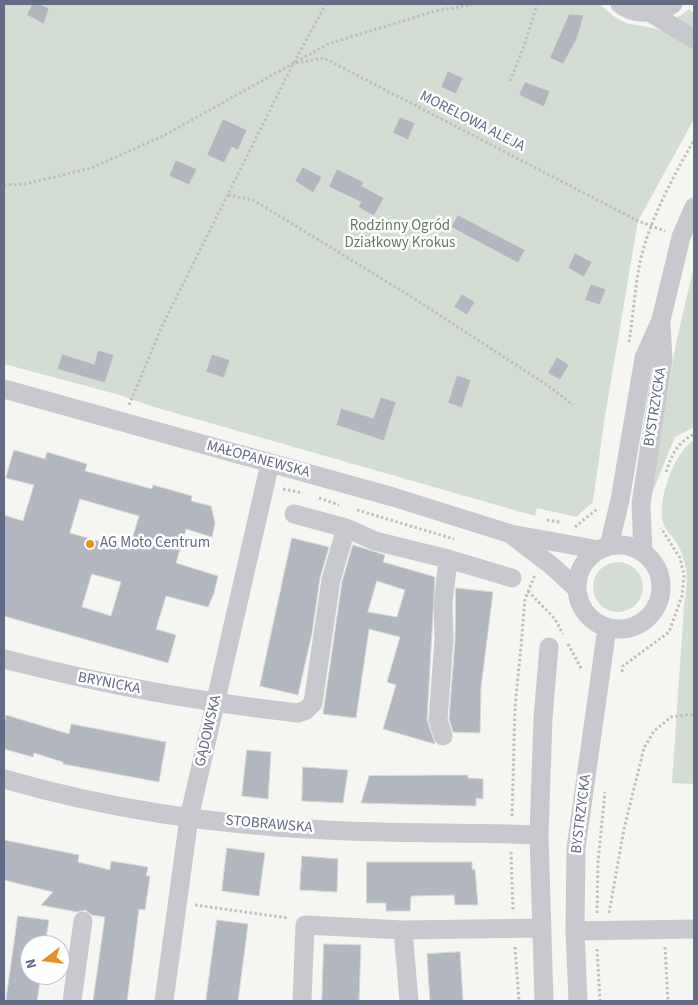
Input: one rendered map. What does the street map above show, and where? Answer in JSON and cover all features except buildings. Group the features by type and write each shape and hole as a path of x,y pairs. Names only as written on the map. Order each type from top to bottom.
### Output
{"street":[{"path":"620,4 632,10 650,12 673,4"},
{"path":"650,12 694,40"},
{"name":"BYSTRZYCKA","path":"604,548 620,500 644,358 661,320 681,237 694,207"},
{"name":"BYSTRZYCKA","path":"644,552 641,504 663,360 661,320"},
{"name":"MAŁOPANEWSKA","path":"4,389 392,497 511,534 604,548"},
{"name":"GĄDOWSKA","path":"164,1001 189,818 270,463"},
{"path":"294,514 346,528 375,541 448,559 516,583"},
{"name":"BRYNICKA","path":"4,659 70,676 215,704 298,713 306,710 313,703 331,580 346,528"},
{"name":"MAŁOPANEWSKA","path":"511,534 552,566 577,589"},
{"path":"627,546 644,552 653,562 659,573 662,586 657,606 645,621 634,627 621,630 607,628 596,622 586,613 580,602 577,589 582,566 604,548 627,546"},
{"path":"443,736 438,720 444,640 443,604 448,559"},
{"name":"BYSTRZYCKA","path":"578,1001 575,930 576,848 607,628"},
{"path":"544,1001 539,835 543,718 549,647"},
{"name":"STOBRAWSKA","path":"4,779 104,803 189,818 326,830 539,835"},
{"path":"72,1001 83,921"},
{"path":"302,1001 305,924 403,930 541,928"},
{"path":"575,930 694,929"},
{"path":"403,930 409,1001"}],"path":[{"path":"124,423 134,391 163,324 293,64 326,4"},
{"path":"4,185 25,184 91,168 163,136 328,44 435,11 476,4 523,4"},
{"path":"510,82 537,4"},
{"name":"MORELOWA ALEJA","path":"293,64 324,58 638,221 681,237"},
{"path":"228,195 253,200 408,294 573,404"},
{"path":"664,480 673,452 683,440 694,434"},
{"path":"620,678 623,666 669,632 682,596 684,575 680,558 660,528 658,521"},
{"path":"519,1001 514,928 512,834 515,707 528,591 535,577"},
{"path":"516,583 528,591 555,619 582,671 587,671"},
{"path":"601,930 615,890 624,829 644,748 654,731 671,717 694,714"},
{"path":"600,1001 601,930 598,862 606,785"},
{"path":"177,903 294,919 305,924"},
{"path":"656,929 665,940 668,1001"}],"green space":[{"name":"Rodzinny Ogród Działkowy Krokus","path":"4,4 600,4 609,13 624,22 667,32 694,48 694,119 638,221 605,416 593,502 576,517 537,508 535,516 154,407 116,394 4,364"},
{"path":"689,9 694,13 694,32 677,18"},
{"path":"694,266 694,427 675,437 651,496 676,343"},
{"path":"694,440 694,784 672,783 686,573 680,550 664,526 662,502 674,465 687,446"},
{"path":"618,562 627,564 638,573 643,587 641,596 632,607 618,612 609,610 598,601 593,587 595,578 604,567"}],"place":[{"name":"AG Moto Centrum","path":"90,544"}]}
